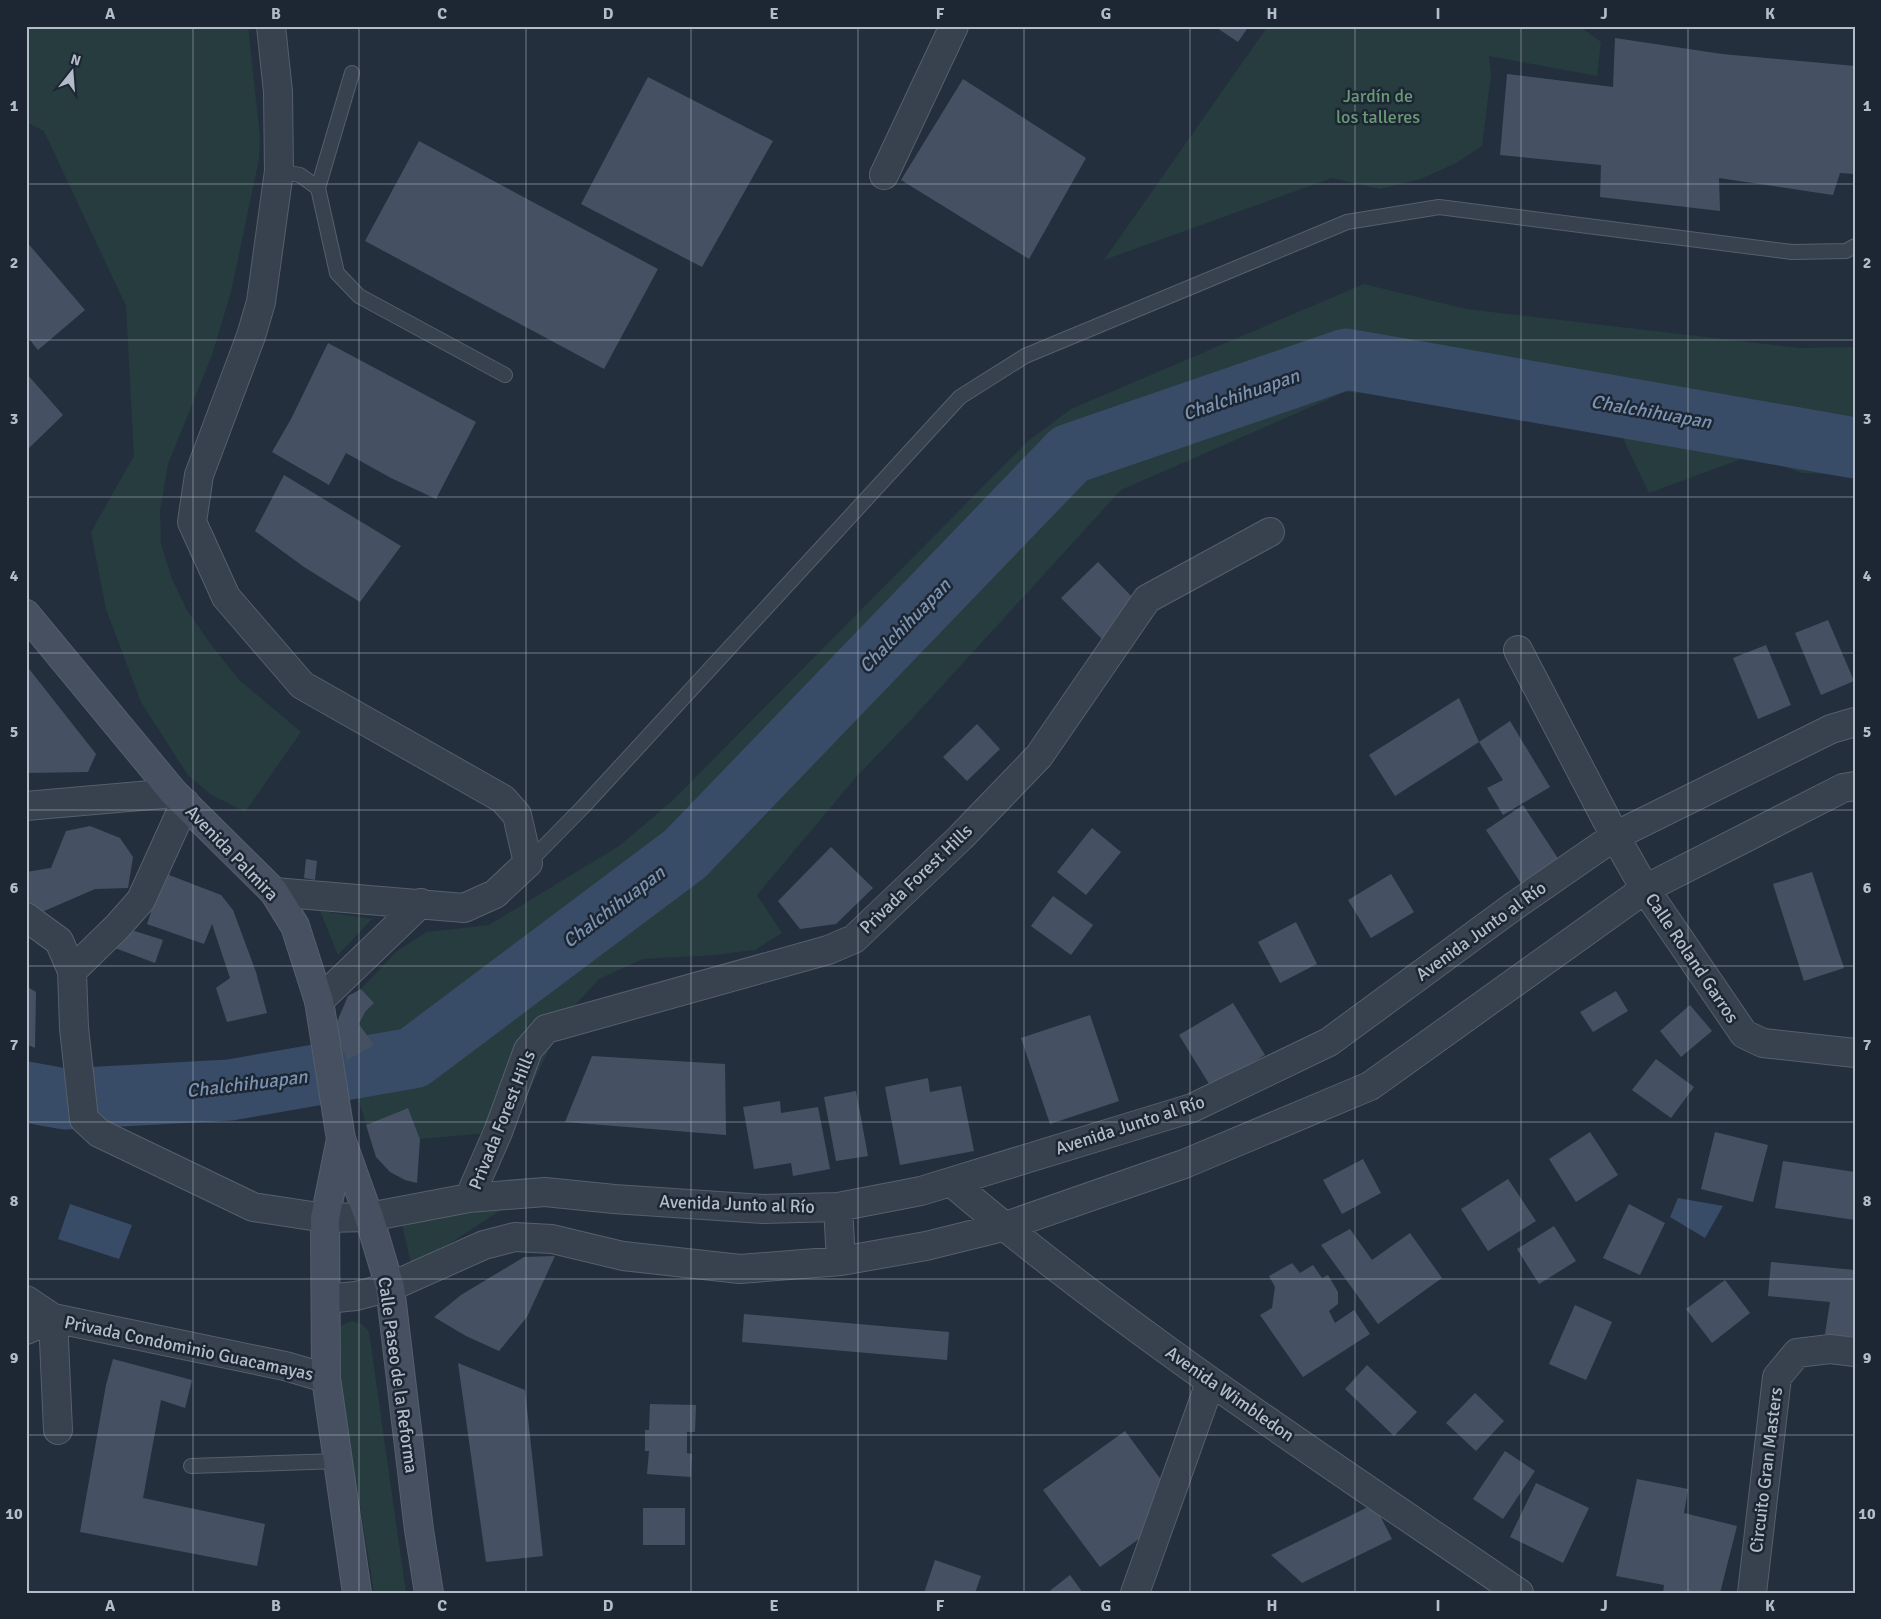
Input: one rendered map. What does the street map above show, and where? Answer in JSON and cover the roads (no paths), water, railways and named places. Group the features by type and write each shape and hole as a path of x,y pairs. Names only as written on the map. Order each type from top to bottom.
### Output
{"main road":[{"name":"Avenida Palmira","path":"26,614 179,798 274,892 295,926 320,1008 339,1127"},
{"name":"Calle Paseo de la Reforma","path":"339,1127 390,1287 419,1530 429,1593"},
{"path":"339,1127 325,1218 326,1378 357,1593"}],"street":[{"path":"271,26 278,92 280,171 261,302 252,336 199,475 192,522 226,597 302,685 503,799 517,815 528,863 495,894 464,908 274,892"},
{"path":"884,175 954,26"},
{"name":"Privada Forest Hills","path":"469,1198 498,1132 528,1050 546,1029 828,950 854,939 961,836 1039,756 1148,599 1270,532"},
{"name":"Calle Roland Garros","path":"1518,650 1615,836 1645,889 1744,1034 1763,1043 1855,1053"},
{"name":"Avenida Junto al Río","path":"72,971 74,1028 84,1119 99,1133 253,1207 325,1218 369,1217 469,1198 545,1192 764,1209 838,1207 921,1191 1192,1108 1329,1042 1514,906 1615,836 1831,729 1855,722"},
{"path":"326,1299 356,1296 390,1287 484,1244 515,1237 552,1239 623,1256 740,1268 842,1261 926,1246 1003,1227 1184,1164 1370,1086 1645,889 1843,788 1855,786"},
{"path":"26,806 179,798 141,900 118,926 72,971 59,941 26,917"},
{"path":"320,1008 421,903"},
{"name":"Avenida Wimbledon","path":"951,1182 1003,1227 1210,1382 1519,1593"},
{"path":"838,1207 842,1261"},
{"name":"Privada Condominio Guacamayas","path":"26,1300 53,1318 284,1366 326,1378"},
{"name":"Privada Condominio Guacamayas","path":"26,1330 53,1318"},
{"name":"Privada Condominio Guacamayas","path":"53,1318 58,1430"},
{"name":"Circuito Gran Masters","path":"1752,1593 1776,1377 1797,1353 1830,1349 1855,1352"},
{"path":"1134,1593 1210,1382"}],"lane":[{"path":"352,73 318,188 337,273 359,296 505,375"},
{"path":"280,171 300,175 318,188"},
{"path":"528,863 960,397 1025,356 1347,222 1439,207 1792,252 1846,252 1855,246"},
{"path":"192,1466 339,1461"}],"water":[{"path":"1678,1198 1723,1206 1705,1238 1670,1217"},
{"path":"70,1204 132,1225 119,1259 58,1239"}],"waterway":[{"name":"Chalchihuapan","path":"26,1092 65,1099 230,1090 413,1058 685,854 1070,454 1346,359 1855,448"}],"park label":[{"name":"Jardín de los talleres","path":"1378,106"}]}
